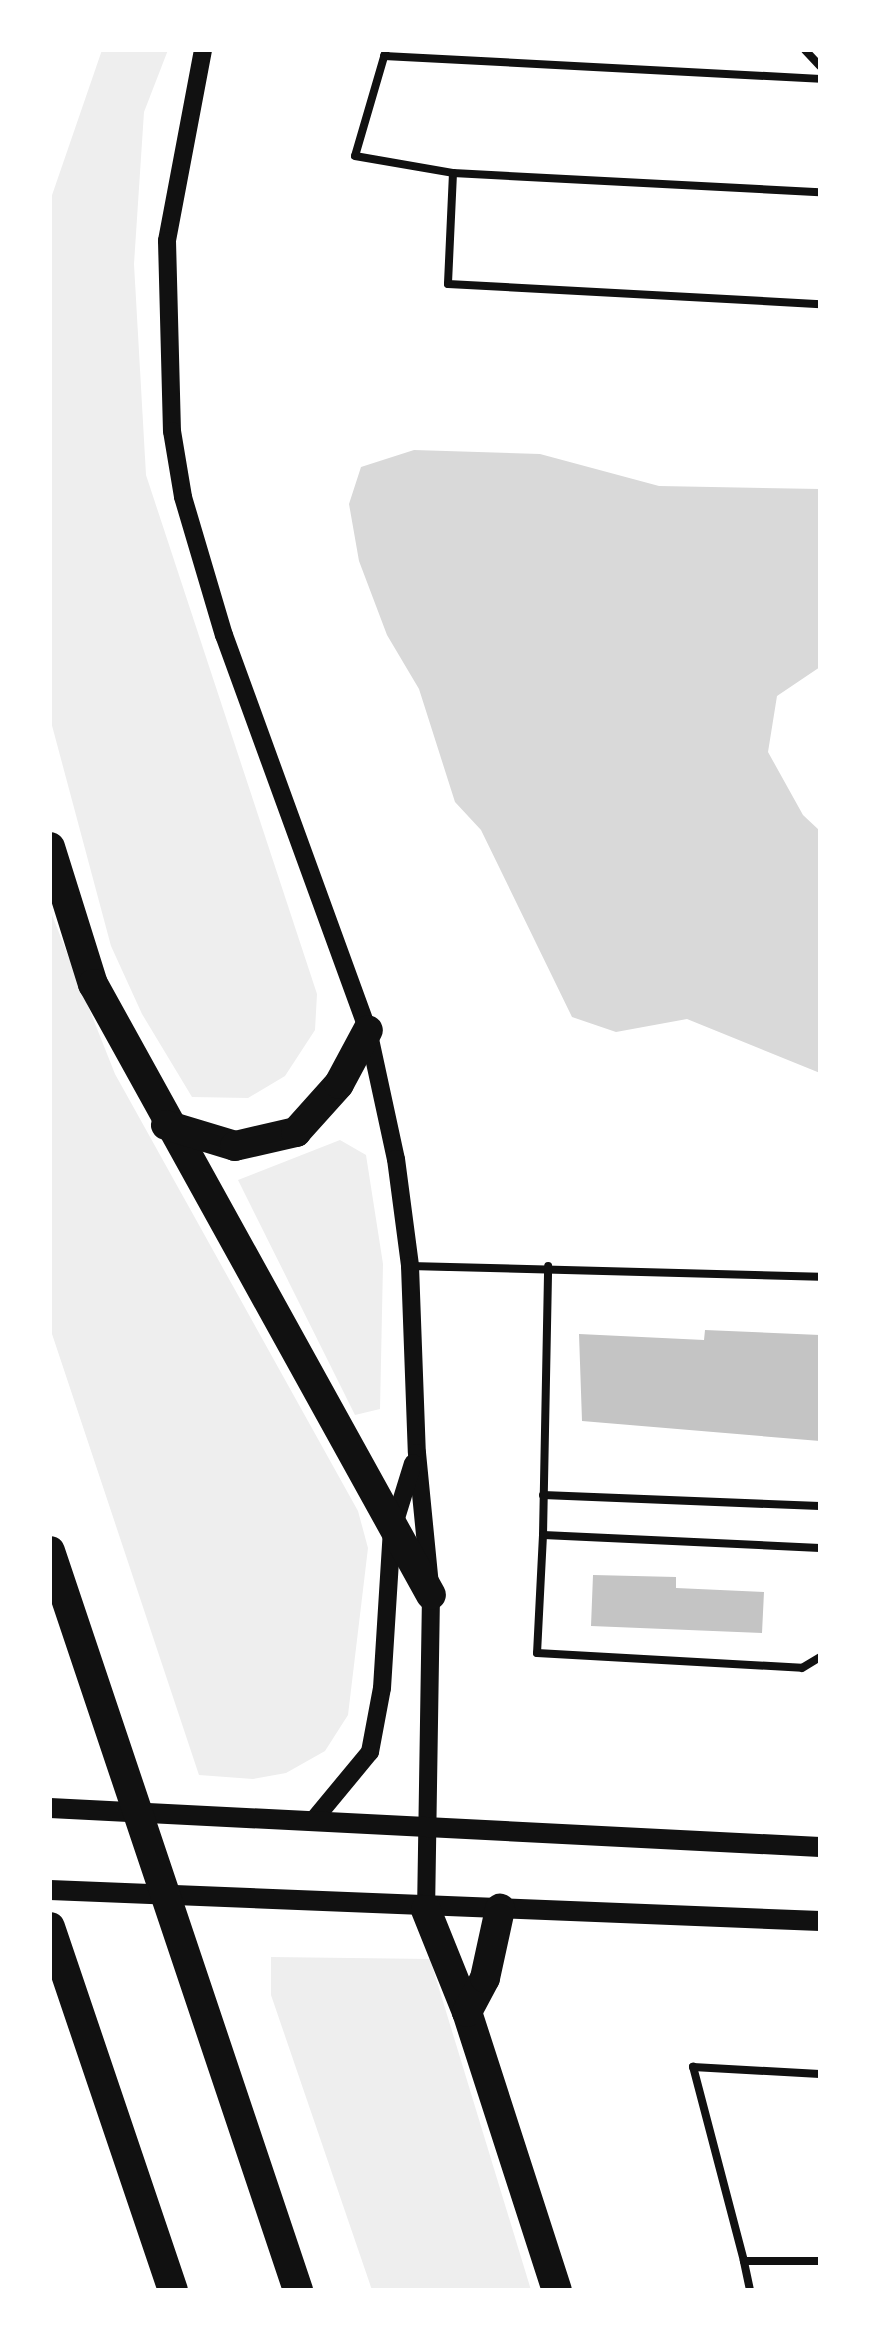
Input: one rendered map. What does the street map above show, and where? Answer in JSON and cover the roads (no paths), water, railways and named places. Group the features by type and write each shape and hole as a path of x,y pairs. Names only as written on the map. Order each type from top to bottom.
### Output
{"highway":[{"path":"50,847 93,984 166,1125 431,1596"},
{"path":"166,1125 235,1146 296,1132 339,1084 368,1030"},
{"path":"50,1551 298,2290"},
{"path":"426,1910 467,2012 557,2290"},
{"path":"467,2012 486,1978 500,1910"},
{"path":"50,1927 173,2290"}],"main road":[{"path":"50,1808 820,1846"},
{"path":"50,1890 426,1910 820,1921"}],"street":[{"path":"203,50 167,241 165,347 174,447 224,635 368,1030 396,1160 410,1266 417,1454 431,1596 424,1827 426,1910"},
{"path":"312,1822 370,1752 382,1688 392,1531 417,1454"}],"lane":[{"path":"805,50 820,66"},
{"path":"820,79 385,53 355,156 453,173 820,192"},
{"path":"453,173 448,284 820,304"},
{"path":"410,1266 548,1266 820,1277"},
{"path":"548,1266 537,1653 802,1668 820,1657"},
{"path":"543,1495 820,1506"},
{"path":"543,1535 820,1548"},
{"path":"750,2290 693,2067 820,2074"},
{"path":"744,2261 820,2261"}]}
